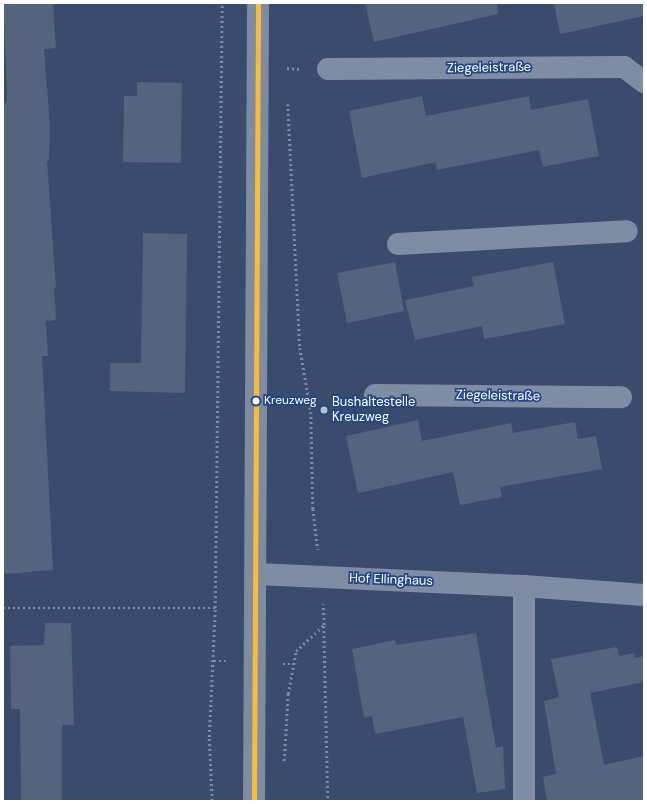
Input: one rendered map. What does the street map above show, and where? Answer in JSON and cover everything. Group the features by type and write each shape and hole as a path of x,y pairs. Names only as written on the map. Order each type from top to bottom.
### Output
{"main road":[{"path":"254,801 257,574 258,3"}],"street":[{"name":"Ziegeleistraße","path":"328,69 624,67 644,82"},
{"path":"398,244 627,231"},
{"name":"Ziegeleistraße","path":"375,395 620,398"},
{"name":"Hof Ellinghaus","path":"257,574 524,586 644,595"},
{"path":"524,586 524,801"}],"path":[{"path":"212,801 209,737 216,608 222,3"},
{"path":"287,61 287,76"},
{"path":"288,99 300,348 311,412 313,509 321,577 324,625 328,801"},
{"path":"3,608 216,608"},
{"path":"284,762 288,694 296,651 324,625"}],"building":[{"path":"3,3 53,3 56,48 44,49 50,127 49,161 47,161 56,287 54,288 56,320 46,321 48,356 42,356 53,570 3,574 3,103 7,103 7,86"},
{"path":"365,3 497,3 498,14 374,42"},
{"path":"554,3 644,3 644,16 560,34"},
{"path":"137,82 182,83 181,163 123,162 124,96 137,96"},
{"path":"422,96 426,116 529,96 531,110 588,99 599,156 543,167 539,150 437,170 436,162 362,178 349,111"},
{"path":"143,233 187,234 185,393 110,391 110,363 141,363"},
{"path":"395,262 404,311 347,323 337,273"},
{"path":"553,262 565,324 484,339 482,326 415,340 405,300 474,286 472,277"},
{"path":"418,420 422,441 511,423 513,433 575,422 578,439 596,436 602,469 500,487 502,497 460,505 453,472 358,493 346,436"},
{"path":"45,623 71,623 74,725 62,725 62,801 21,801 20,709 11,709 10,646 44,645"},
{"path":"476,633 496,748 503,746 505,789 477,793 463,717 375,734 372,716 364,718 352,649 395,640 396,645"},
{"path":"617,647 619,656 634,653 635,658 644,656 644,682 590,693 604,765 644,756 644,801 547,801 543,777 556,774 544,701 559,697 551,659"}],"transit line":[{"path":"254,801 258,3"}],"place":[{"name":"Kreuzweg","path":"256,401"},
{"name":"Bushaltestelle Kreuzweg","path":"324,410"}]}
